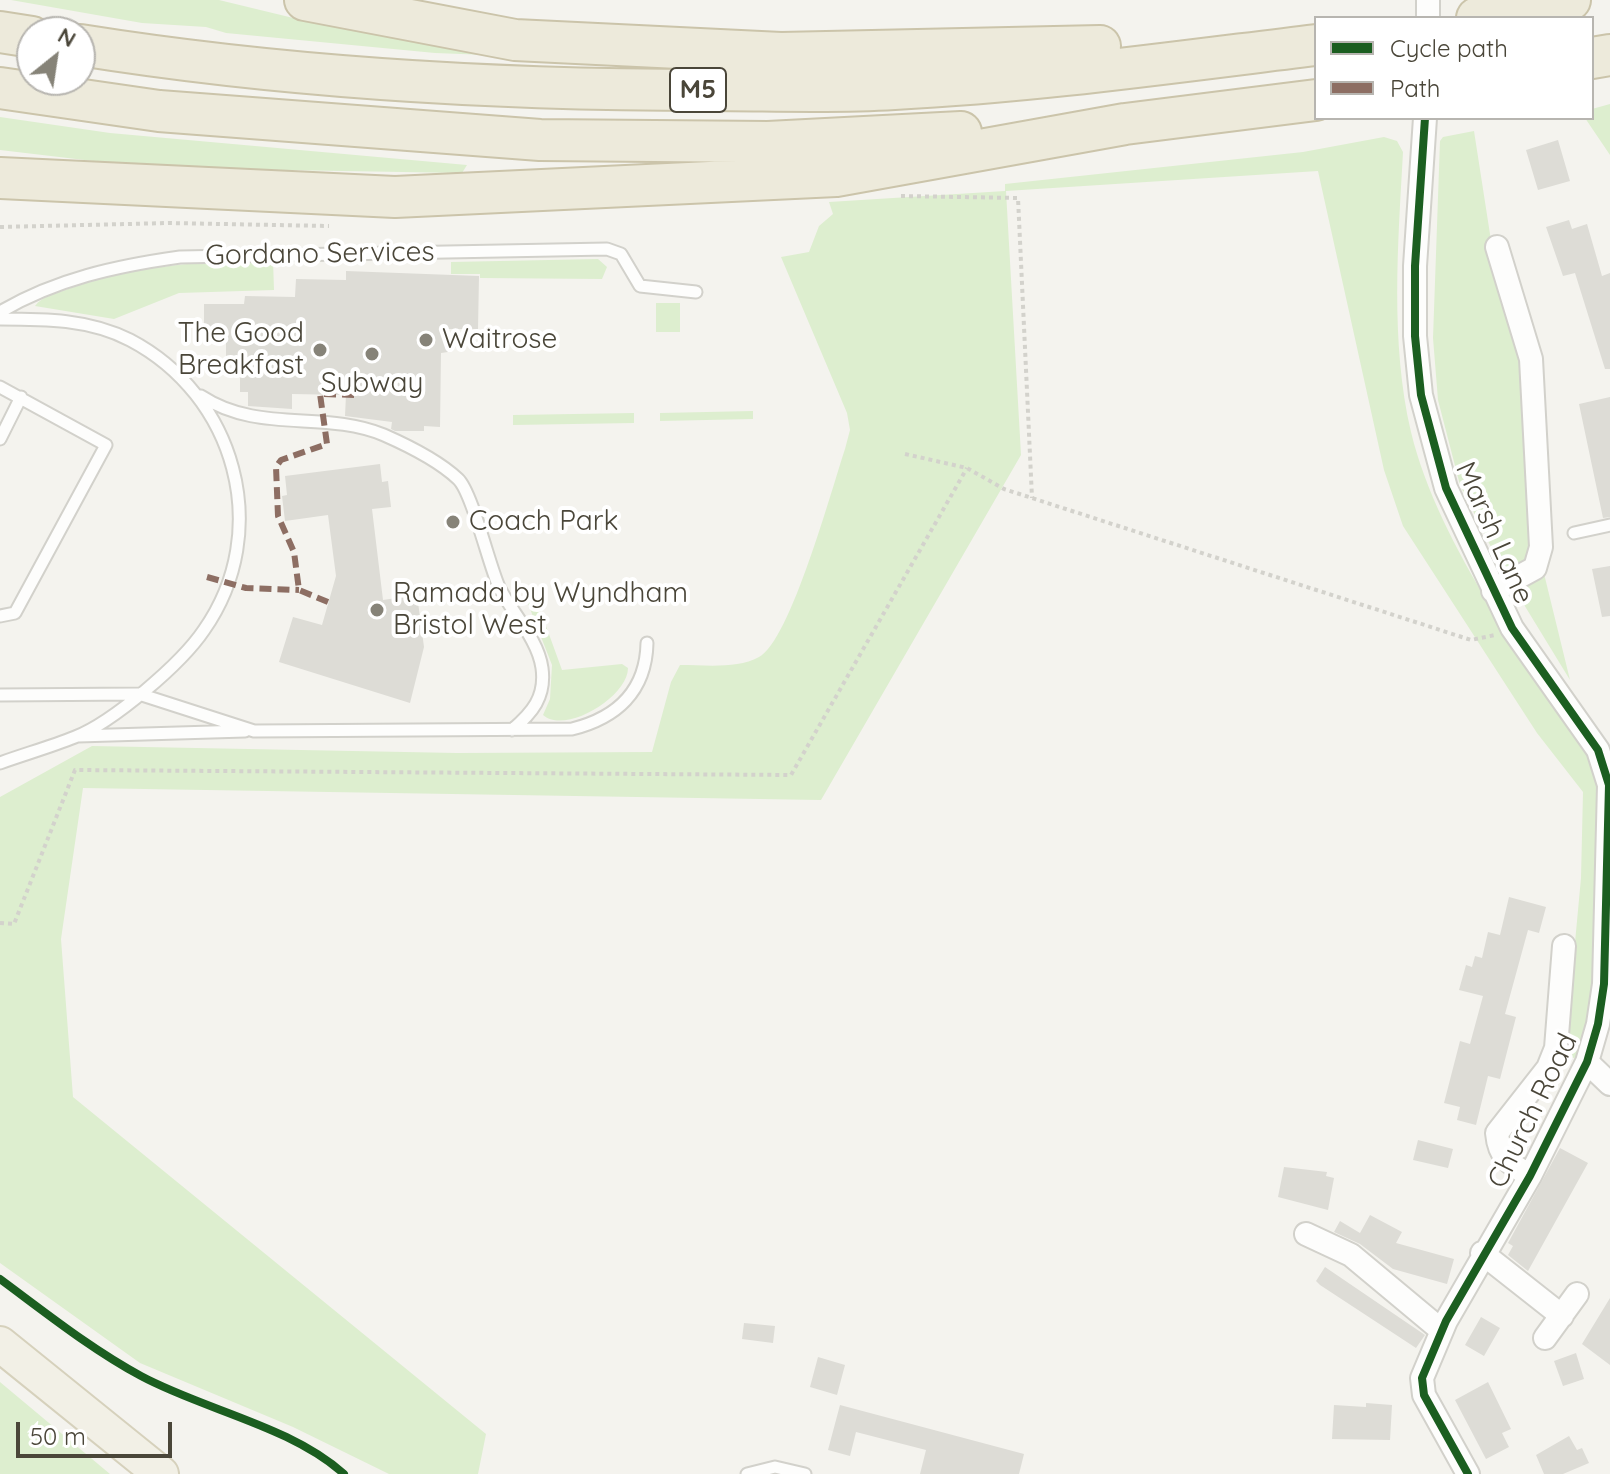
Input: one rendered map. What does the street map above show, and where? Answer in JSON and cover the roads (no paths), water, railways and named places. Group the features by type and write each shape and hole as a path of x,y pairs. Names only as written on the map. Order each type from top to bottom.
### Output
{"highway":[{"name":"M5","path":"305,0 515,40 765,52 1314,43"},
{"path":"1487,16 1570,0"},
{"name":"M5","path":"96,47 296,72 471,85 611,90 893,90 1104,71 1314,43"},
{"name":"M5","path":"0,88 159,111 540,140 768,142 1125,124"},
{"name":"M5","path":"0,178 395,197 836,176 1125,124 1314,100"}],"main road":[{"path":"0,1344 161,1474"}],"street":[{"name":"Marsh Lane","path":"1425,120 1423,187 1415,266 1415,336 1421,395 1446,488 1512,628 1604,748"},
{"name":"Marsh Lane","path":"1493,591 1535,568 1541,547 1531,359 1497,247"},
{"name":"Church Road","path":"1468,1474 1424,1395 1422,1378 1441,1330 1482,1253 1530,1176 1587,1062 1604,984 1609,785 1604,748"},
{"path":"1530,1176 1504,1158 1499,1151 1497,1133 1548,1068 1556,1048 1558,955"},
{"path":"1587,1062 1610,1084"},
{"path":"1306,1234 1351,1255 1441,1330"},
{"path":"1482,1253 1562,1316"},
{"path":"1545,1338 1577,1294"}],"lane":[{"name":"Gordano Services","path":"0,312 28,295 78,277 180,257 607,249 621,254 631,265 634,279 640,286 696,292"},
{"path":"0,319 87,324 128,339 166,361 198,394 224,412 261,420 310,422 381,434 419,452 461,481 500,588 526,631 542,667 541,694 533,712 512,730"},
{"path":"0,387 106,445 15,613 0,616"},
{"path":"0,763 78,736 139,694 180,660 206,628 226,584 235,550 240,508 235,467 198,394"},
{"path":"0,439 21,397"},
{"path":"1574,533 1610,525"},
{"path":"78,736 254,731 572,729 600,722 631,699 647,655 647,643"},
{"path":"0,695 139,694 254,731"},
{"path":"747,1474 775,1467 805,1474"}],"place":[{"name":"Waitrose","path":"426,340"},
{"name":"The Good Breakfast","path":"320,350"},
{"name":"Subway","path":"372,354"},
{"name":"Coach Park","path":"453,522"},
{"name":"Ramada by Wyndham Bristol West","path":"377,610"}]}
